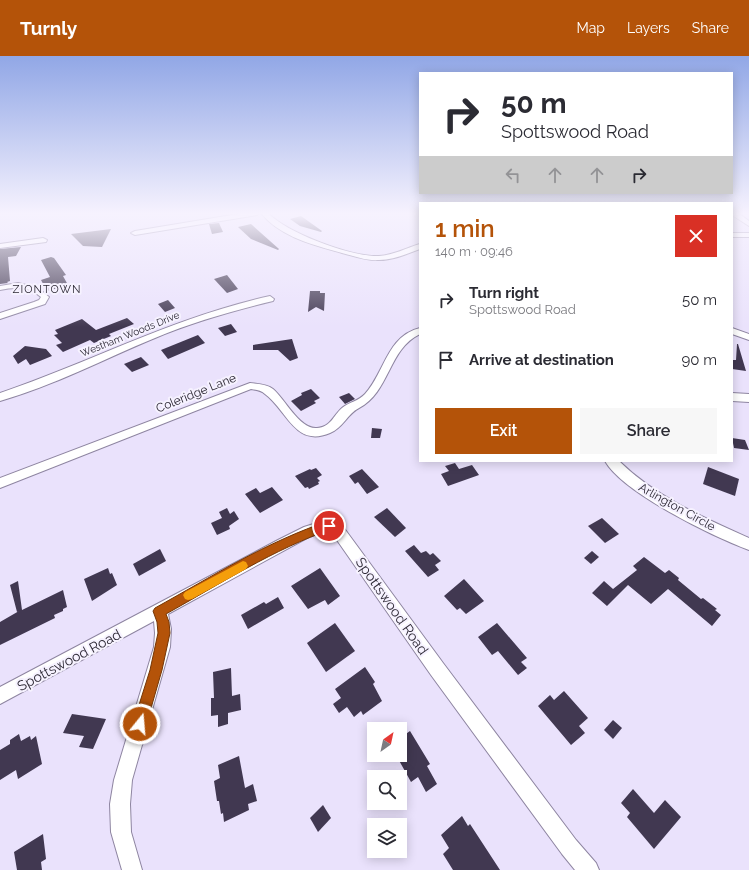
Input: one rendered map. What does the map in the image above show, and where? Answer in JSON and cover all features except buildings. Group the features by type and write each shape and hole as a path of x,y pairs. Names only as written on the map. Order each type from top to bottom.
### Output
{"street":[{"path":"347,251 365,257 381,259 409,251"},
{"path":"0,288 16,285 35,289 45,297 42,302 0,316"},
{"name":"Westham Woods Drive","path":"0,397 60,375 165,330 240,305 270,299"},
{"name":"Coleridge Lane","path":"0,483 250,386 263,388 269,391 305,430 316,433 328,430 336,424 345,412 370,394 393,354 402,342 410,335 419,331"},
{"path":"733,331 749,337"},
{"path":"733,397 749,398"},
{"name":"Arlington Circle","path":"612,462 628,478 654,497 690,517 749,544"},
{"name":"Spottswood Road","path":"0,696 283,544 308,532 329,526 336,528 442,676 569,847 589,870"},
{"path":"132,870 121,832 120,804 123,780 162,647 164,633 163,622 159,611"}],"slow traffic":[{"path":"188,595 243,566"}],"district":[{"name":"ZIONTOWN","path":"47,289"}],"route":[{"path":"140,724 162,647 164,633 163,622 159,611 283,544 308,532 329,526"}]}
